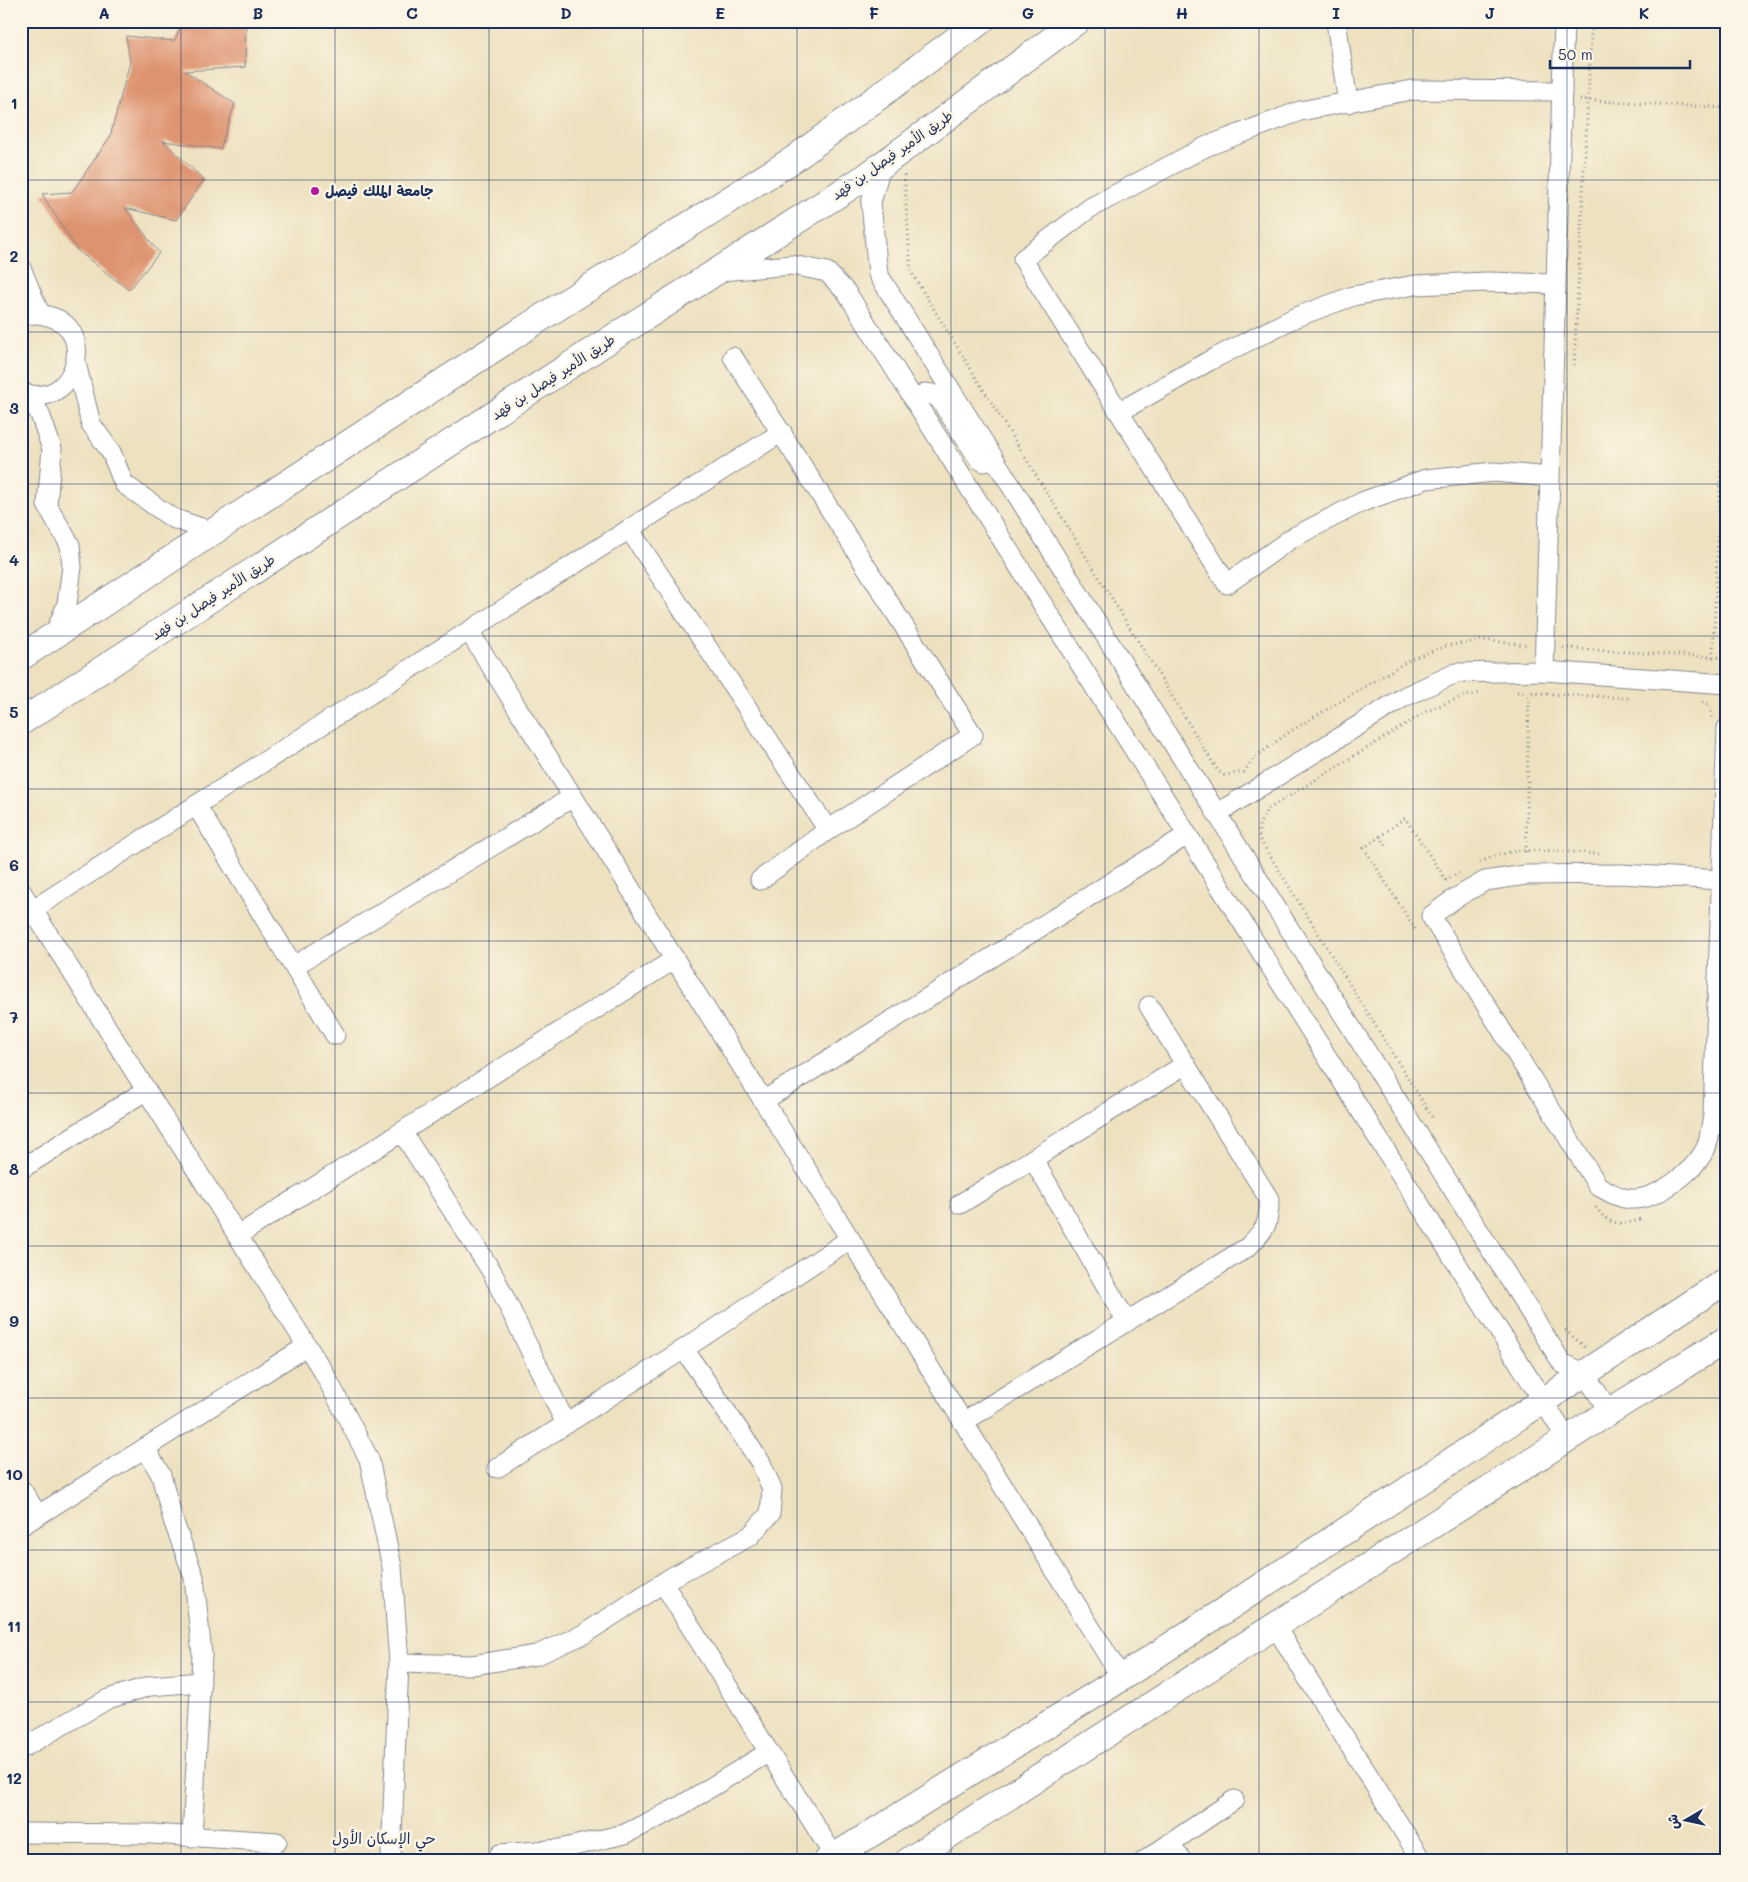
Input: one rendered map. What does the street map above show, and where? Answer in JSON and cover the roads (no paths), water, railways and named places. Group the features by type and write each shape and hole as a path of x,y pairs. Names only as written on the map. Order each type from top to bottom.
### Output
{"main road":[{"path":"21,657 544,316 794,159 981,21"},
{"name":"طريق الأمير فيصل بن فهد","path":"21,722 717,271 892,166 1077,21"},
{"path":"830,1858 1122,1677 1727,1280"},
{"path":"908,1861 1567,1439 1727,1339"}],"street":[{"path":"1336,21 1348,103"},
{"path":"1537,671 1545,646 1564,21"},
{"path":"1550,477 1494,472 1426,479 1362,502 1292,538 1227,584 1023,259 1090,208 1205,147 1300,112 1412,90 1562,95"},
{"path":"892,166 871,203 878,274 1562,1363 1584,1373 1610,1412"},
{"path":"717,271 792,265 827,272 847,294 1567,1439"},
{"path":"21,268 40,314"},
{"path":"1120,412 1209,361 1296,317 1353,296 1415,286 1488,282 1556,284"},
{"path":"21,317 40,314 53,317 69,330 77,350 76,364 72,375 64,386 40,395 24,393"},
{"path":"733,357 973,735 828,830 760,880"},
{"path":"76,364 91,424 111,452 124,484 172,518 213,532"},
{"path":"24,393 40,414 52,449 48,505 70,545 72,567 67,604 54,636"},
{"path":"916,402 925,393 932,394 940,400 979,458 1009,482"},
{"path":"32,910 782,432"},
{"path":"629,529 828,830"},
{"path":"469,631 1122,1677"},
{"path":"1218,813 1404,697 1456,673 1537,671 1727,684"},
{"path":"1719,726 1721,880 1713,1115 1706,1149 1688,1173 1650,1196 1632,1199 1615,1196 1598,1186 1431,916 1454,899 1485,881 1526,876 1621,874 1721,880"},
{"path":"294,966 573,797"},
{"path":"196,805 335,1034"},
{"path":"763,1101 1187,835"},
{"path":"21,892 324,1373 369,1459 392,1567 399,1663 391,1860"},
{"path":"238,1236 675,959"},
{"path":"963,1422 1248,1248 1265,1230 1269,1216 1269,1199 1149,1006"},
{"path":"960,1204 1186,1064"},
{"path":"21,1169 145,1091"},
{"path":"402,1132 492,1272 566,1424"},
{"path":"1033,1159 1127,1322"},
{"path":"497,1468 684,1349 850,1239"},
{"path":"21,1526 307,1346"},
{"path":"399,1663 472,1665 537,1655 584,1634 663,1583 750,1536 770,1514 772,1488 761,1463 684,1349"},
{"path":"145,1448 161,1474 173,1520 194,1577 202,1655 192,1837"},
{"path":"21,1489 38,1515"},
{"path":"663,1583 769,1752 830,1858"},
{"path":"1275,1626 1422,1861"},
{"path":"21,1749 108,1698 150,1686 201,1682"},
{"path":"500,1854 560,1849 625,1834 677,1808 769,1752"},
{"path":"1144,1861 1234,1800"},
{"path":"21,1833 152,1834 277,1842"},
{"path":"1170,1843 1182,1861"}],"place":[{"name":"جامعة الملك فيصل","path":"315,191"}],"district":[{"name":"حي الإسكان الأول","path":"384,1839"}]}
